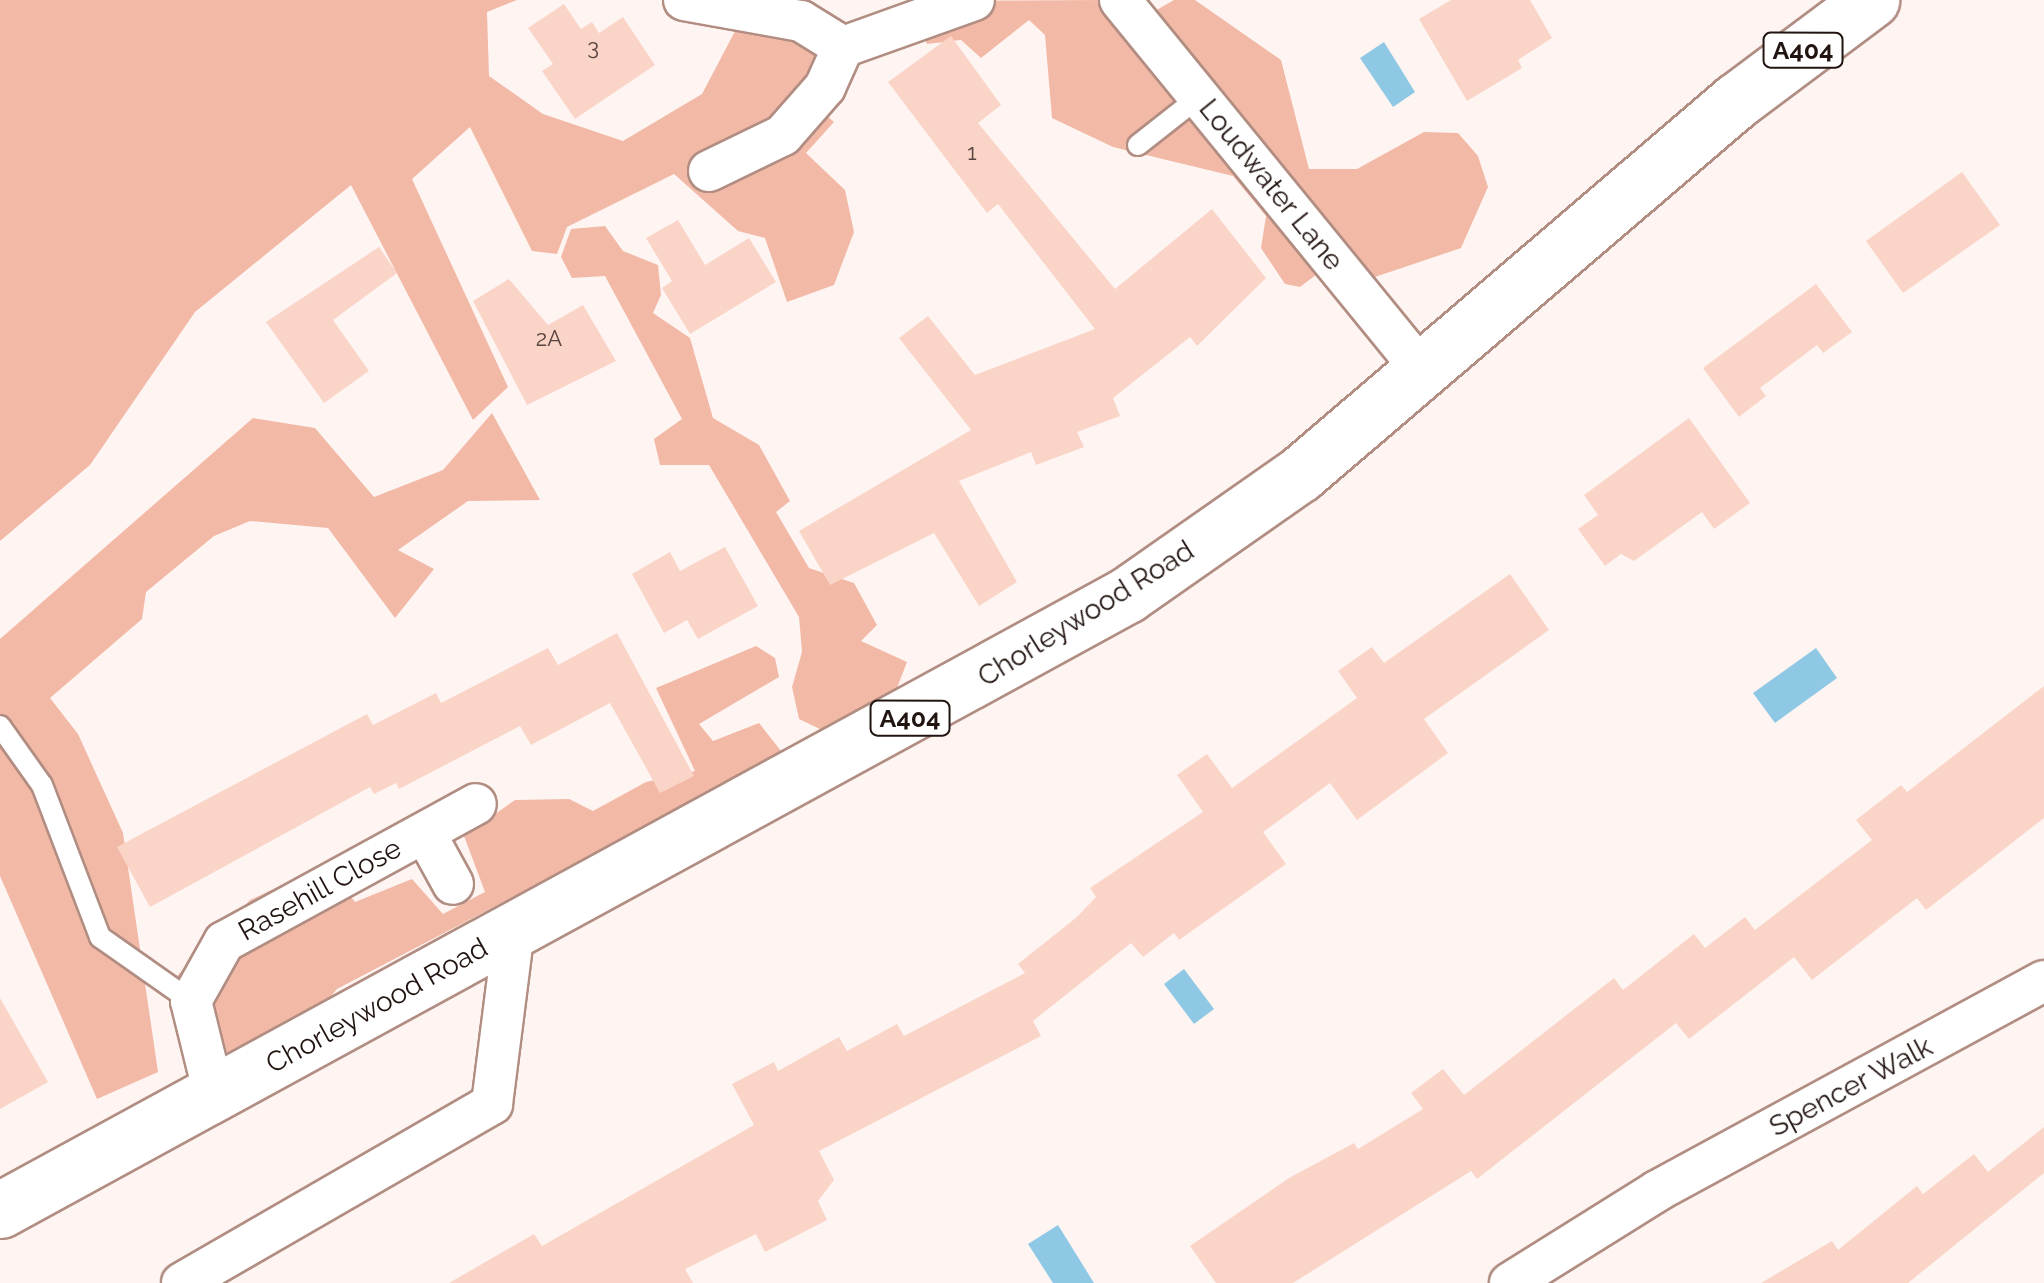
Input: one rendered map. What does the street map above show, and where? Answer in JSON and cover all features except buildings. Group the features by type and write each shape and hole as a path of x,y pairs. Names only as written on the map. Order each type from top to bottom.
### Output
{"main road":[{"name":"Chorleywood Road","path":"0,1210 1126,595 1300,474 1736,101 1871,0"}],"street":[{"path":"684,0 801,21 843,47"},
{"path":"709,171 783,135 826,87 843,47 974,0"},
{"name":"Loudwater Lane","path":"1120,0 1422,370"},
{"name":"Rasehill Close","path":"191,1001 224,942 476,804"},
{"path":"425,833 453,884"},
{"path":"182,1283 492,1104 514,931"},
{"name":"Spencer Walk","path":"1510,1283 1657,1191 2044,982"},
{"path":"191,1001 214,1094"}],"lane":[{"path":"1138,145 1198,96"},
{"path":"0,726 42,785 100,937 191,1001"}],"shaded area":[{"path":"0,0 517,0 487,12 489,76 543,114 623,141 702,94 743,16 802,29 820,61 800,92 834,122 806,153 845,190 854,232 834,285 787,302 765,238 738,231 674,174 567,227 557,254 532,251 470,127 412,179 508,387 473,420 351,185 195,312 90,465 0,541"},
{"path":"1104,0 1146,16 1174,0 1195,0 1281,60 1309,169 1357,169 1424,132 1458,133 1478,156 1488,187 1461,248 1369,279 1325,268 1300,287 1285,284 1261,248 1266,216 1233,176 1113,147 1052,118 1045,35 1029,20 981,58 961,40 927,44 910,1"},
{"path":"605,226 623,251 658,265 661,295 653,313 690,338 713,418 759,445 790,501 776,512 809,568 854,583 877,625 861,641 907,662 887,714 822,730 799,719 792,687 802,652 799,617 709,465 660,465 654,439 682,419 605,276 572,278 561,257 571,229"},
{"path":"492,413 540,500 468,501 398,550 434,569 395,618 328,528 250,521 214,536 146,592 142,619 50,698 78,734 123,833 158,1072 97,1099 0,876 0,639 253,418 315,428 374,497 443,470"},
{"path":"756,646 775,658 779,677 699,724 713,741 759,723 781,751 772,777 670,815 337,989 306,1026 258,1056 219,1051 179,1028 176,977 250,900 314,870 334,876 355,902 412,879 443,914 485,892 464,836 515,800 569,799 593,811 646,782 695,771 656,688"}],"water":[{"path":"1384,42 1415,92 1393,107 1360,58"},
{"path":"1816,648 1837,678 1775,723 1753,693"},
{"path":"1184,969 1214,1009 1194,1024 1164,984"},
{"path":"1058,1225 1094,1283 1053,1283 1028,1244"}]}
